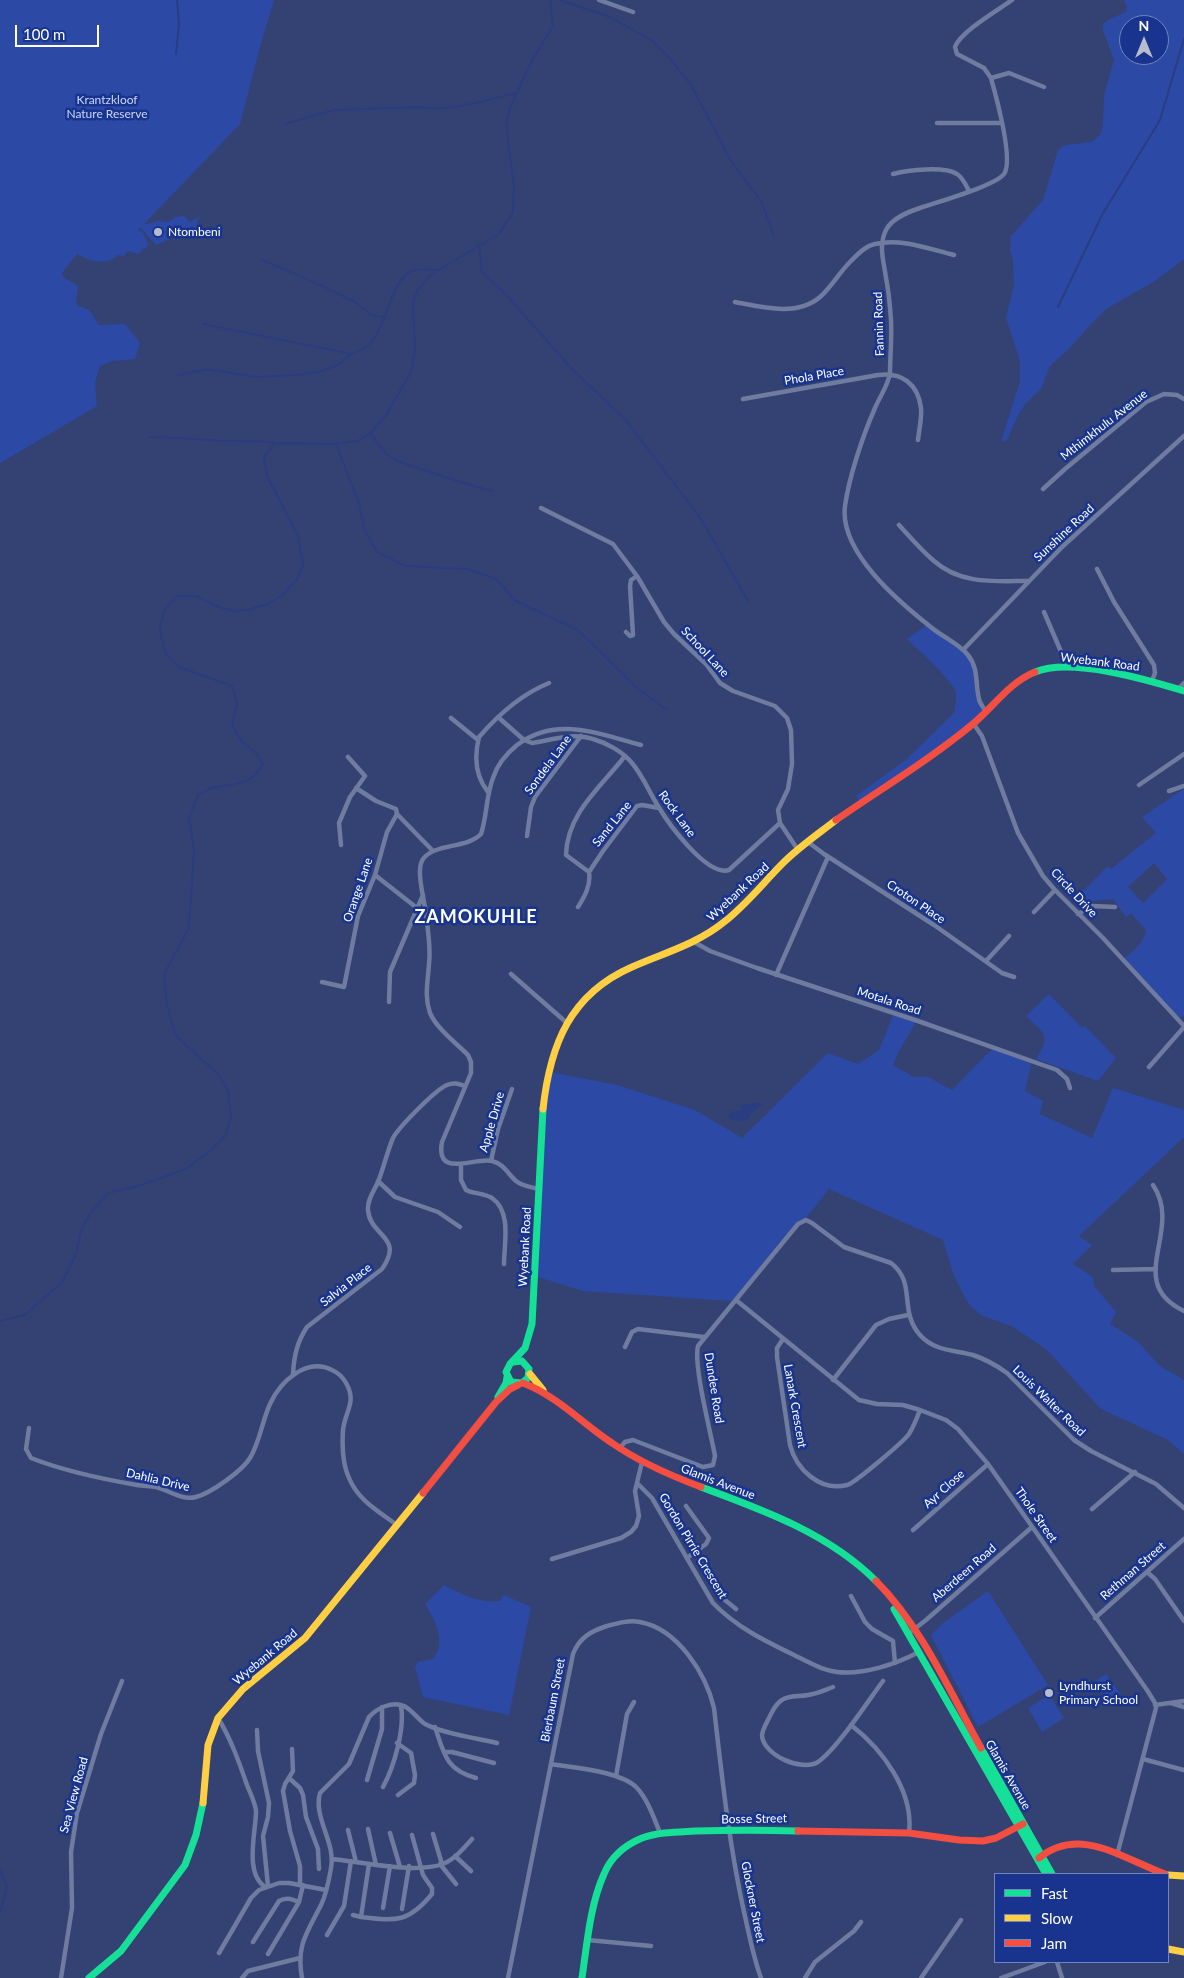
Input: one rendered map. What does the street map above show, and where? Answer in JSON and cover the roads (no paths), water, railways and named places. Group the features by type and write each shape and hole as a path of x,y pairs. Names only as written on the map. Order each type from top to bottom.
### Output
{"street":[{"path":"599,0 633,12"},
{"path":"882,243 886,228 899,217 913,210 997,180 1006,171 1008,157 991,78 984,68 957,54 956,44 972,29 1012,0"},
{"path":"991,78 1009,73 1044,87"},
{"path":"937,123 1002,123"},
{"path":"894,174 916,169 953,172 962,178 969,191"},
{"name":"Fannin Road","path":"882,243 891,322 890,373 889,380 875,408 854,470 845,509 846,527 855,548 872,573 908,608 943,637 963,650 975,668 979,699 986,712"},
{"path":"735,302 785,309 814,301 861,252 872,245 904,243 954,255"},
{"path":"890,373 899,375 906,380 913,387 919,401 921,414 918,440"},
{"name":"Phola Place","path":"743,399 890,373"},
{"name":"Mthimkhulu Avenue","path":"1043,490 1065,469 1146,402 1164,394 1177,395 1184,399"},
{"name":"Sunshine Road","path":"963,650 1062,547 1184,436"},
{"name":"School Lane","path":"542,508 613,544 638,576 664,622 726,687 774,706 787,718 791,730 792,764 788,789 778,810 780,822"},
{"path":"899,526 934,562 951,573 961,577 984,581 1029,581"},
{"path":"1097,569 1114,602 1154,665 1155,673 1152,681"},
{"path":"626,632 630,636 634,635 630,586 631,580 638,576"},
{"path":"1044,612 1062,654 1065,668"},
{"name":"Wyebank Road","path":"529,1370 526,1348 533,1315 542,1107 555,1050 567,1023 582,1001 603,981 622,970 694,942 710,933 732,916 798,850 973,723 1012,688 1035,671 1047,668 1065,668 1120,673 1181,690"},
{"path":"488,792 481,783 477,771 478,740 498,717 532,691 549,683"},
{"path":"1181,690 1184,683"},
{"path":"498,717 524,740"},
{"path":"451,718 478,740"},
{"name":"Circle Drive","path":"973,723 982,736 1018,833 1043,876 1054,890 1103,938 1184,1026"},
{"path":"539,1188 517,1182 501,1165 491,1161 461,1165 451,1164 443,1157 440,1147 471,1073 471,1059 434,1021 428,1004 426,987 430,963 429,939 420,869 424,857 433,851 473,841 481,834 488,792 493,777 505,756 524,740 539,733 574,728 641,745"},
{"name":"Rock Lane","path":"524,740 532,743 581,736 606,745 626,756 638,771 659,808 689,847 718,870 729,870 780,822"},
{"name":"Sondela Lane","path":"527,836 531,807 535,797 581,736"},
{"path":"1139,785 1184,754"},
{"path":"341,845 339,823 350,797 365,776 348,756"},
{"path":"578,907 588,887 589,872 566,855 574,818 626,756"},
{"path":"1169,791 1184,786"},
{"path":"356,788 376,801 397,811 433,851"},
{"name":"Sand Lane","path":"589,872 602,851 637,806 659,808"},
{"name":"Orange Lane","path":"322,982 344,987 358,916 375,875 387,832 397,811"},
{"path":"780,822 798,850"},
{"name":"Croton Place","path":"808,842 1002,973 1014,977"},
{"path":"776,975 828,857"},
{"path":"375,875 417,908"},
{"path":"1034,912 1054,890"},
{"path":"389,1002 390,972 424,894"},
{"path":"1078,914 1092,906 1115,907"},
{"path":"986,961 1009,936"},
{"name":"Motala Road","path":"694,942 710,951 776,975 918,1021 1057,1070 1067,1079 1070,1088"},
{"path":"511,974 567,1023"},
{"path":"1149,1066 1184,1026"},
{"path":"460,1227 438,1212 396,1197 378,1182 394,1138 406,1122 446,1085 456,1083 465,1086"},
{"name":"Apple Drive","path":"491,1161 498,1129 512,1089"},
{"path":"461,1165 461,1180 466,1190 491,1198 502,1210 505,1220 504,1264"},
{"name":"Salvia Place","path":"293,1374 296,1350 299,1340 307,1327 382,1269 388,1259 390,1246 388,1239 374,1225 368,1211 370,1197 378,1182"},
{"path":"1152,1185 1161,1198 1166,1218 1164,1238 1156,1269 1161,1292 1174,1306 1184,1311"},
{"name":"Dundee Road","path":"620,1449 625,1442 633,1440 703,1467 707,1468 713,1465 715,1456 697,1358 697,1348 704,1337 798,1224 804,1221"},
{"name":"Louis Walter Road","path":"804,1221 812,1223 844,1247 891,1263 904,1280 908,1315 920,1334 931,1344 972,1355 998,1367 1074,1440 1091,1452 1156,1484 1184,1508"},
{"path":"1112,1270 1156,1269"},
{"name":"Thole Street","path":"736,1300 833,1380 863,1401 903,1405 953,1423 988,1464 1155,1704"},
{"path":"833,1380 876,1325 889,1319 908,1315"},
{"path":"626,1347 632,1332 638,1329 704,1337"},
{"name":"Lanark Crescent","path":"783,1339 777,1348 777,1358 790,1445 794,1458 808,1476 827,1484 841,1485 852,1482 908,1436 920,1410"},
{"path":"513,1362 522,1361 529,1370 528,1380 521,1384 511,1382 507,1376 507,1368 526,1348"},
{"path":"293,1374 309,1367 319,1366 333,1370 341,1376 347,1385 351,1399 343,1429 343,1450 348,1477 361,1498 397,1525"},
{"name":"Glamis Avenue","path":"529,1370 549,1395"},
{"name":"Dahlia Drive","path":"29,1428 26,1449 31,1458 92,1476 157,1488 178,1496 194,1498 232,1476 250,1459 270,1404 293,1374"},
{"name":"Wyebank Road","path":"496,1402 506,1383 507,1376"},
{"name":"Wyebank Road","path":"89,1978 121,1951 185,1865 196,1835 203,1806 208,1745 218,1718 243,1689 305,1638 496,1402 510,1389 521,1384"},
{"name":"Glamis Avenue","path":"521,1384 536,1388 549,1395 620,1449 642,1462 668,1475 737,1501 801,1529 850,1557 865,1569 902,1612 911,1632 1020,1825 1051,1873"},
{"path":"552,1559 628,1535 636,1526 639,1516 635,1491 642,1462"},
{"name":"Ayr Close","path":"914,1530 988,1464"},
{"path":"1092,1509 1135,1472"},
{"name":"Gordon Pirrie Crescent","path":"637,1483 652,1498 713,1603 724,1615 767,1642 812,1664 835,1672 857,1671 895,1663 922,1650"},
{"path":"686,1506 709,1538 706,1544 687,1558"},
{"name":"Aberdeen Road","path":"911,1632 1032,1527"},
{"name":"Rethman Street","path":"1095,1618 1184,1539"},
{"path":"698,1558 720,1596 736,1609"},
{"path":"1147,1572 1155,1579 1184,1620"},
{"path":"851,1596 865,1622 872,1629 893,1641 895,1663"},
{"name":"Bierbaum Street","path":"508,1978 570,1663 579,1643 590,1633 614,1624 633,1621 646,1623 667,1635 681,1646 704,1680 714,1708 729,1830"},
{"name":"Sea View Road","path":"61,1978 72,1908 71,1852 77,1813 101,1734 122,1681"},
{"path":"833,1686 816,1694 788,1697 780,1701 773,1710 763,1732 764,1742 780,1758 800,1766 808,1766 819,1761 850,1725 883,1681"},
{"path":"1117,1855 1143,1759 1155,1704 1184,1701"},
{"path":"616,1776 627,1714 634,1702"},
{"path":"1169,1703 1184,1707"},
{"path":"383,1787 392,1767 401,1724 401,1706"},
{"path":"302,1978 301,1947 306,1931 321,1905 332,1859 318,1806 320,1793 350,1764 368,1717 382,1707 404,1706 419,1719 434,1728 498,1743"},
{"path":"367,1780 382,1729 382,1707"},
{"path":"218,1718 232,1746 256,1808 253,1854 256,1877 259,1883 266,1886"},
{"path":"850,1725 872,1744 894,1775 904,1794 909,1833"},
{"path":"434,1728 452,1767 476,1778"},
{"path":"257,1730 258,1751 269,1803 268,1817 263,1836 266,1886"},
{"path":"397,1743 411,1753 415,1775 414,1783 398,1795"},
{"path":"268,1954 298,1902 302,1884 300,1866 290,1831 283,1791 293,1771 292,1749"},
{"path":"445,1752 452,1752 494,1763"},
{"path":"1143,1759 1184,1770"},
{"path":"551,1764 624,1779 637,1788 660,1833"},
{"path":"289,1778 300,1788 303,1795 306,1817 318,1849 319,1869"},
{"name":"Bosse Street","path":"582,1978 598,1886 606,1868 622,1849 632,1842 660,1833 729,1830 831,1830 909,1833 959,1840 983,1841 996,1838 1020,1825"},
{"path":"368,1829 376,1865"},
{"path":"327,1935 344,1906 353,1861 348,1830"},
{"name":"Glockner Street","path":"729,1830 742,1904 760,1978"},
{"path":"390,1833 400,1867"},
{"path":"433,1834 441,1864 456,1884"},
{"path":"353,1915 401,1918 412,1914 420,1908 433,1891 423,1875 412,1835"},
{"path":"332,1859 400,1867 441,1864 455,1856 472,1839"},
{"path":"1040,1857 1059,1846 1069,1844 1091,1846 1161,1873"},
{"path":"455,1856 471,1871"},
{"name":"Glamis Avenue","path":"1040,1857 1046,1873"},
{"path":"361,1917 369,1864"},
{"path":"383,1908 390,1866"},
{"path":"402,1909 409,1866"},
{"path":"1169,1875 1184,1876"},
{"path":"219,1953 251,1898 266,1886 279,1883 302,1884 326,1890"},
{"path":"253,1942 279,1902 283,1899 289,1899 298,1902"},
{"path":"921,1978 961,1920"},
{"path":"806,1978 815,1962 861,1922"},
{"path":"588,1940 651,1946"},
{"path":"1169,1949 1184,1952"},
{"path":"242,1978 248,1971 300,1958"},
{"path":"1001,1978 1042,1963"},
{"path":"1057,1963 1062,1978"}],"waterway":[{"path":"176,54 179,24 177,0"},
{"path":"0,1321 25,1315 62,1282 76,1254 81,1231 91,1212 109,1193 138,1186 186,1169 210,1151 225,1136 231,1117 228,1091 219,1075 175,1035 167,1004 164,974 189,928 194,850 189,818 198,795 212,788 242,783 259,771 263,763 255,752 242,742 232,725 237,703 232,686 179,667 165,653 160,629 162,619 165,609 177,596 196,596 221,608 237,611 247,610 268,604 283,595 298,578 303,565 298,536 267,476 264,457 275,443 335,444 357,441 371,433 386,415 411,372 415,349 413,302 417,291 429,276 499,234 513,212 514,186 506,125 510,108 530,64 553,26 550,0"},
{"path":"559,0 610,17 651,40 668,56 691,85 731,161 761,201 774,236"},
{"path":"1058,307 1102,215 1160,120 1184,39"},
{"path":"285,124 334,110 454,107 516,93"},
{"path":"479,245 482,272 509,298 573,370 625,419 701,519 748,601"},
{"path":"262,260 355,302 372,315 380,317 385,316 399,283 409,273 415,270 439,270"},
{"path":"203,324 352,354 370,344 385,316"},
{"path":"178,375 208,369 255,377 295,375 319,372 338,365 351,354"},
{"path":"371,433 383,450 405,464 493,491"},
{"path":"150,437 275,443"},
{"path":"336,444 359,503 364,529 377,552 405,566 468,569 496,579 516,601 578,630 636,687 667,710"},
{"path":"0,1870 7,1886 0,1913"}],"place":[{"name":"Ntombeni","path":"158,232"},
{"name":"Lyndhurst Primary School","path":"1049,1693"}],"district":[{"name":"ZAMOKUHLE","path":"476,917"}],"park label":[{"name":"Krantzkloof Nature Reserve","path":"107,107"}]}
